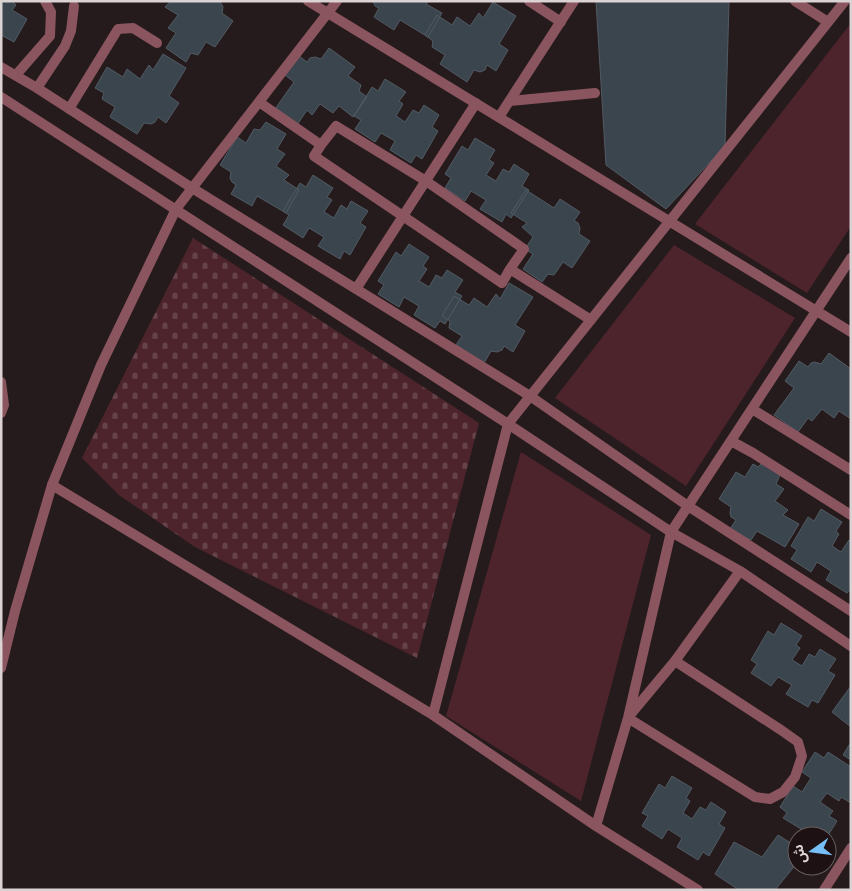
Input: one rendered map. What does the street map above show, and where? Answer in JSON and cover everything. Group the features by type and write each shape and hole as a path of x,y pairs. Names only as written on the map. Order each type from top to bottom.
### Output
{"street":[{"path":"16,75 50,36 51,12 45,1"},
{"path":"308,1 851,332"},
{"path":"1,668 15,611 52,485 101,365 176,209 337,1"},
{"path":"529,1 560,22"},
{"path":"499,117 574,1"},
{"path":"795,1 828,22"},
{"path":"433,715 508,424 845,1"},
{"path":"37,88 64,46 71,31 74,6"},
{"path":"69,109 118,29 133,28 158,44"},
{"path":"1,67 37,88 192,188 530,396 688,506 851,611"},
{"path":"510,101 595,93"},
{"path":"1,97 508,424 671,532 740,571 851,646"},
{"path":"259,102 321,146"},
{"path":"356,289 476,103"},
{"path":"336,126 426,181 524,249 502,283 314,156 321,146 336,126"},
{"path":"596,826 628,718 671,532 851,258"},
{"path":"510,269 591,320"},
{"path":"1,382 4,405 1,413"},
{"path":"752,409 851,470"},
{"path":"731,441 851,515"},
{"path":"52,485 433,715 596,826 698,890"},
{"path":"628,718 675,661 740,571"},
{"path":"628,718 755,797 770,799 783,792 795,777 802,756 798,742 675,661"},
{"path":"824,890 851,848"}],"green space":[{"path":"851,23 851,226 807,293 695,224"},
{"path":"193,238 479,423 417,658 195,547 119,495 82,458"},
{"path":"674,245 795,318 686,486 555,398"},
{"path":"521,452 651,535 581,801 446,716"}],"building":[{"path":"1,1 12,1 16,5 12,10 27,19 14,42 1,35"},
{"path":"168,1 220,1 223,7 222,13 233,21 215,47 206,42 198,55 191,53 186,62 166,48 176,33 168,28 178,15 165,7 170,2"},
{"path":"373,1 429,1 426,4 442,13 428,37 400,20 394,30 374,17 379,8 375,6"},
{"path":"596,1 729,1 725,146 666,209 606,165"},
{"path":"493,2 516,16 499,44 508,50 496,71 487,65 485,70 480,72 474,70 467,82 440,64 445,55 432,47 433,41 425,35 437,15 452,25 457,17 470,26 479,13 483,18"},
{"path":"329,48 355,67 348,76 361,85 359,91 367,97 353,117 339,106 333,113 320,104 312,115 307,110 297,125 275,109 294,82 285,75 299,56 307,62 310,58 321,59"},
{"path":"163,54 186,68 169,96 179,103 166,123 158,117 151,124 144,123 137,134 110,117 115,107 102,99 104,93 95,88 107,67 123,77 127,69 140,79 149,65 153,70"},
{"path":"385,79 406,92 399,101 403,104 396,116 405,122 413,110 419,113 424,105 439,115 432,127 438,131 422,159 416,155 411,163 390,150 395,141 381,133 375,142 355,129 361,120 354,116 372,87 378,91"},
{"path":"266,122 286,134 277,149 285,154 276,166 289,175 284,180 299,190 286,213 257,196 252,206 231,194 236,185 230,178 231,172 220,165 237,137 246,143 254,129 260,130"},
{"path":"475,138 495,150 489,160 494,163 486,175 496,181 503,169 509,172 514,164 529,174 522,186 529,190 511,218 506,214 502,222 480,209 486,200 471,191 465,201 445,188 451,178 445,174 462,146 468,150"},
{"path":"313,175 333,188 327,197 332,200 324,212 334,218 341,205 347,209 351,201 368,211 360,223 366,227 350,255 344,251 340,259 318,246 324,237 309,228 303,238 283,225 289,215 283,211 300,183 306,187"},
{"path":"526,190 554,208 560,199 580,212 574,221 578,223 580,228 579,234 590,241 572,268 563,262 554,275 548,274 542,282 523,269 533,254 525,249 533,237 522,227 527,223 511,213"},
{"path":"409,244 429,257 423,266 427,269 419,281 429,287 436,275 442,278 447,270 463,280 455,292 462,296 445,324 440,321 435,328 414,315 419,306 404,297 399,307 378,294 384,285 378,281 396,252 401,256"},
{"path":"509,283 533,297 515,325 525,331 513,352 504,346 502,350 497,352 491,351 484,363 456,345 462,336 449,328 450,321 442,316 454,296 469,305 474,298 487,307 496,294 500,299"},
{"path":"829,353 851,369 851,379 849,381 851,382 851,419 839,411 834,418 822,409 812,421 808,418 798,432 774,415 794,388 785,381 799,361 808,367 811,363 815,362 821,364"},
{"path":"763,462 780,475 776,484 784,489 775,501 788,510 783,515 799,524 785,547 757,531 751,540 730,529 736,520 731,517 731,507 719,499 736,472 745,477 753,464 758,467"},
{"path":"821,509 842,522 836,531 839,534 832,546 841,552 849,540 851,541 851,588 847,593 826,580 831,571 817,562 811,572 791,559 797,550 791,546 808,517 814,521"},
{"path":"781,623 802,636 796,645 800,648 792,660 802,666 809,654 815,657 820,649 836,659 828,671 835,675 818,703 812,700 808,707 786,694 792,685 778,677 771,686 751,673 757,664 751,660 768,631 774,635"},
{"path":"851,686 851,727 832,712"},
{"path":"851,742 851,760 843,755"},
{"path":"815,752 824,758 828,752 851,767 851,803 841,797 839,801 827,793 820,802 833,811 829,816 837,821 834,826 796,826 783,818 787,813 780,807 793,786 802,792 811,778 802,772"},
{"path":"672,776 692,788 686,798 690,801 683,813 692,819 700,807 706,810 711,802 726,812 719,824 725,828 709,856 703,852 698,860 677,847 682,838 668,829 662,839 642,826 648,816 642,813 659,784 665,788"},
{"path":"778,835 787,841 787,875 775,890 739,890 715,874 734,842 762,857"}]}
